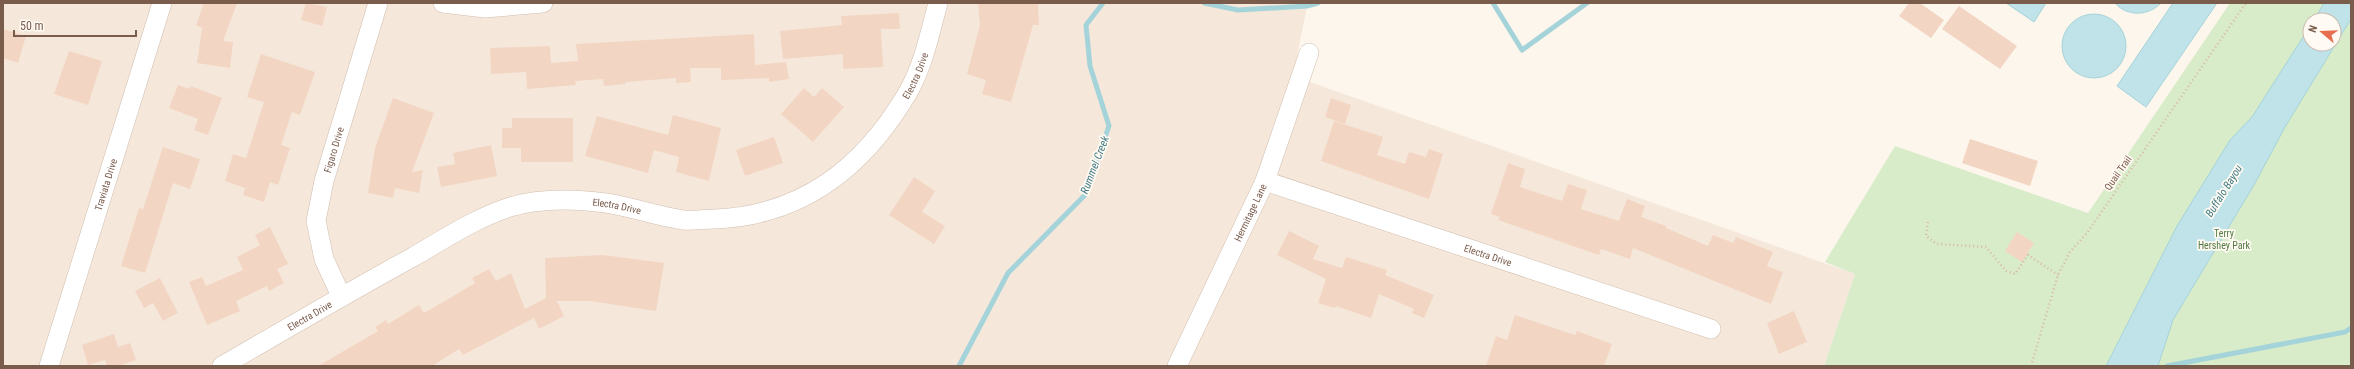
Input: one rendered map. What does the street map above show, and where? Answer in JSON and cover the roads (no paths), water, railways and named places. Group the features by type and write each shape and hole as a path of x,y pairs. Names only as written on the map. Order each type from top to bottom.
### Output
{"street":[{"name":"Traviata Drive","path":"49,366 162,3"},
{"name":"Figaro Drive","path":"341,296 324,260 316,221 324,181 378,3"},
{"path":"443,3 485,8 544,3"},
{"name":"Electra Drive","path":"222,366 341,296 485,217 512,207 541,202 574,201 606,203 684,220 734,218 768,211 813,194 845,170 873,143 908,93 927,45 938,3"},
{"name":"Hermitage Lane","path":"1177,366 1265,181 1309,53"},
{"name":"Electra Drive","path":"1265,181 1711,329"}],"water":[{"path":"2006,3 2046,3 2034,22"},
{"path":"2115,3 2161,3 2150,10 2132,13 2120,8"},
{"path":"2173,3 2217,3 2146,107 2117,86"},
{"path":"2324,3 2351,3 2351,19 2342,34 2342,12 2319,12"},
{"path":"2094,14 2112,19 2117,23 2121,28 2126,46 2121,64 2117,69 2112,73 2094,78 2076,73 2071,69 2067,64 2062,46 2067,28 2071,23 2076,19"},
{"name":"Buffalo Bayou","path":"2302,39 2302,52 2331,52 2285,127 2254,185 2173,320 2158,366 2106,366 2177,226 2230,140 2252,117"}],"waterway":[{"name":"Rummel Creek","path":"959,366 1008,273 1085,195 1109,126 1090,66 1086,25 1103,3"},
{"name":"Rummel Creek","path":"1204,3 1238,10 1307,6 1318,3"},
{"name":"Rummel Creek","path":"1493,3 1522,50 1587,3"},
{"path":"2167,366 2345,332 2351,328"}],"park label":[{"name":"Terry Hershey Park","path":"2224,238"}]}
